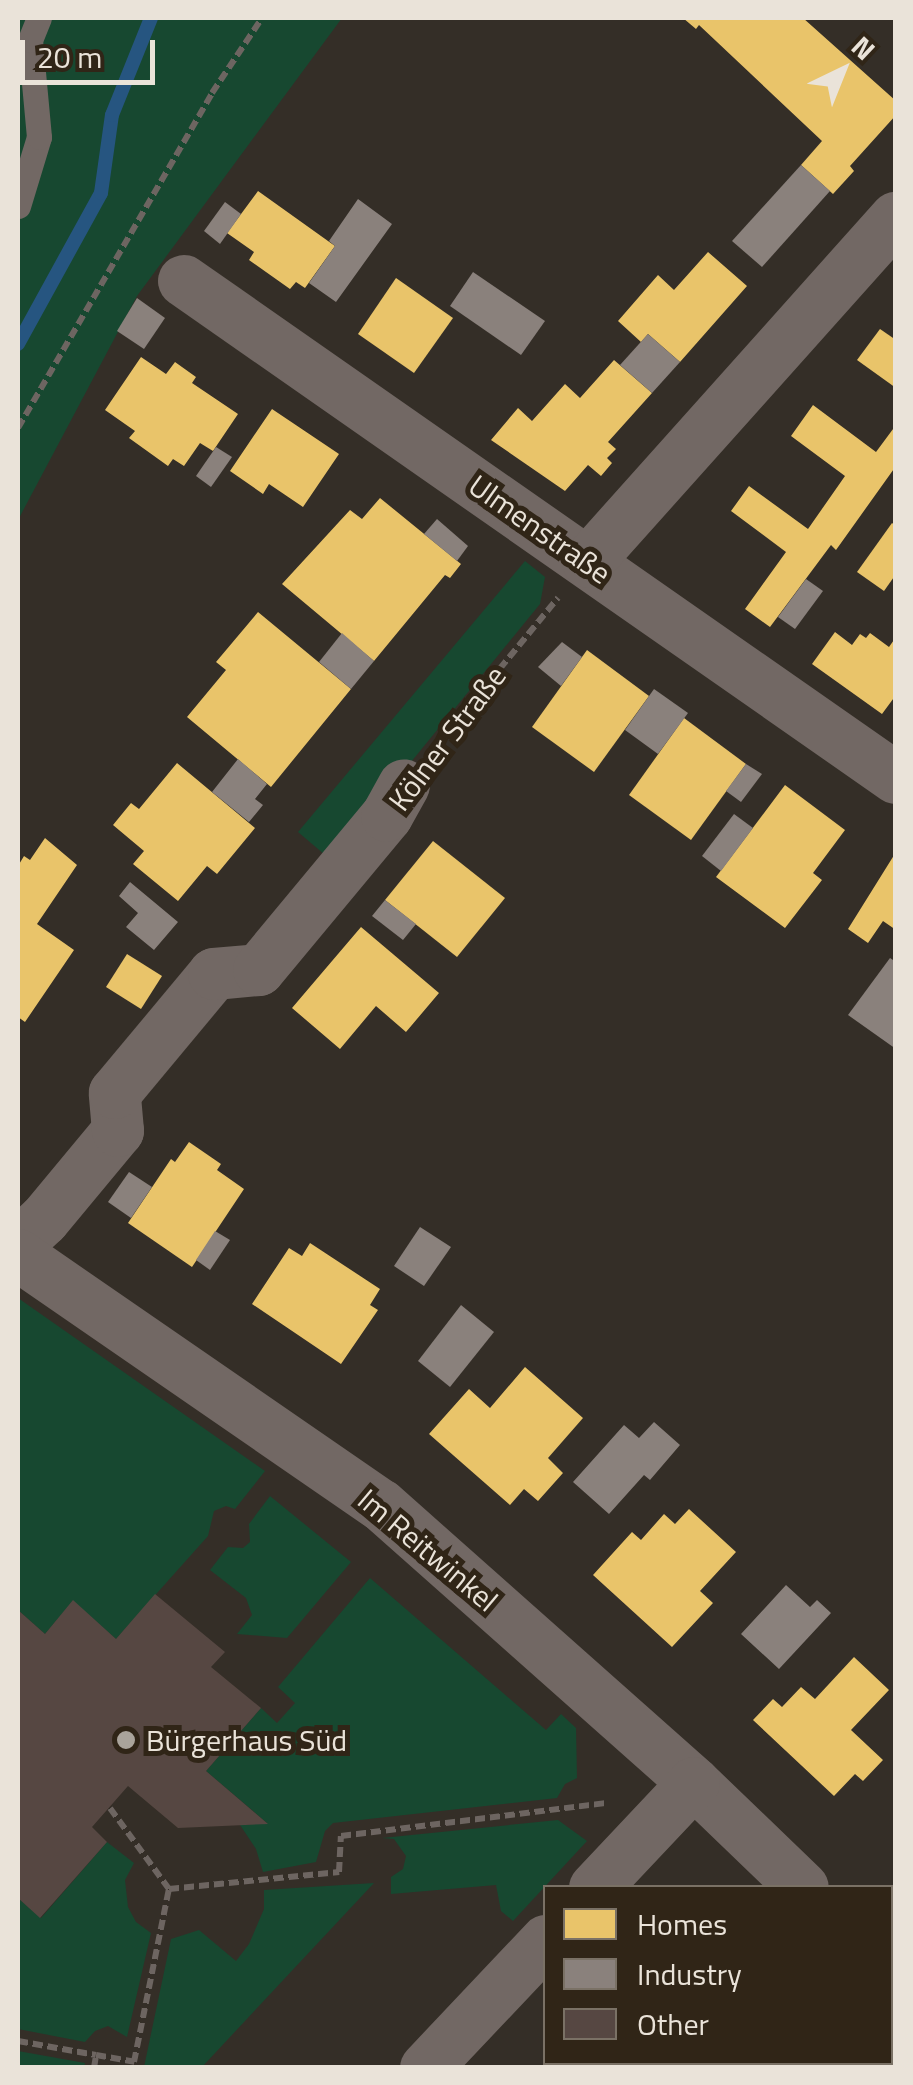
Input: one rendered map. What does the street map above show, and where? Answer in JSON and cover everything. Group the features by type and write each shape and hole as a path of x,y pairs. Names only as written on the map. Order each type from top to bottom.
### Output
{"street":[{"path":"588,562 896,217"},
{"name":"Ulmenstraße","path":"184,281 896,778"},
{"name":"Kölner Straße","path":"24,1230 118,1130 115,1093 214,974 259,970 388,816 404,785"},
{"name":"Im Reitwinkel","path":"24,1230 380,1505 694,1783 800,1885"},
{"path":"598,1885 694,1783"},
{"path":"426,2068 543,1943"}],"lane":[{"path":"18,206 39,137 30,40 39,18"}],"path":[{"path":"18,428 212,93 262,18"},
{"name":"Kölner Straße","path":"404,785 588,562"},
{"path":"168,1889 339,1872 341,1836 611,1802"},
{"path":"18,2041 134,2062 168,1889 110,1808"},
{"path":"94,2068 96,2055"}],"green space":[{"path":"18,18 342,18 137,296 18,520"},
{"path":"525,561 545,577 540,604 331,860 298,832"},
{"path":"18,1298 265,1471 235,1509 226,1506 214,1511 208,1536 116,1639 73,1601 45,1634 18,1610"},
{"path":"270,1496 351,1562 287,1638 237,1634 252,1615 246,1598 210,1570 228,1547 243,1548 250,1542 249,1524"},
{"path":"370,1578 546,1730 561,1714 576,1728 577,1778 565,1784 557,1798 333,1823 325,1831 316,1862 263,1872 256,1849 240,1825 267,1823 206,1771 261,1708 277,1723 295,1703 278,1687"},
{"path":"558,1820 587,1841 513,1921 501,1911 496,1885 391,1894 391,1877 403,1869 406,1856 394,1839 382,1838"},
{"path":"107,1842 134,1863 125,1880 128,1907 136,1922 151,1933 127,2037 108,2026 95,2031 85,2042 18,2029 18,1898 41,1918"},
{"path":"374,1883 202,2067 144,2067 171,1939 199,1930 236,1961 249,1944 264,1909 264,1890"},
{"path":"18,2051 85,2063 84,2067 18,2067"}],"building: Homes":[{"path":"683,18 803,18 896,101 896,115 850,166 854,171 833,194 801,165 822,141 699,25 696,29"},
{"path":"258,191 335,246 305,288 296,282 290,289 249,260 254,252 227,233"},
{"path":"708,252 747,286 680,362 648,334 641,342 618,321 658,275 674,290"},
{"path":"396,278 453,318 414,373 358,334"},
{"path":"880,329 896,340 896,388 857,360"},
{"path":"141,357 166,374 175,362 196,377 192,383 238,414 213,451 200,443 184,466 173,459 168,466 129,438 135,431 105,410"},
{"path":"614,360 652,393 608,442 616,449 607,458 612,463 601,476 588,465 565,491 491,440 518,408 532,421 565,384 580,398"},
{"path":"813,405 876,452 896,425 896,466 836,550 831,545 770,627 745,609 786,552 731,511 749,486 808,529 845,476 791,436"},
{"path":"272,409 339,454 303,507 269,484 263,494 230,471"},
{"path":"380,498 461,564 450,578 445,575 374,661 282,584 350,510 362,519"},
{"path":"892,523 896,526 896,574 884,591 857,572"},
{"path":"258,612 351,689 271,787 187,717 226,670 216,662"},
{"path":"835,632 852,645 860,634 866,638 870,633 889,647 896,637 896,695 882,714 812,664"},
{"path":"587,650 649,696 594,772 532,727"},
{"path":"684,718 746,764 691,840 629,795"},
{"path":"177,763 255,828 217,874 207,866 178,901 133,864 144,851 113,825 131,803 139,809"},
{"path":"785,785 845,830 813,873 822,880 785,928 716,877"},
{"path":"45,838 77,865 37,924 74,950 25,1022 18,1017 18,866 24,856 30,860"},
{"path":"433,841 505,898 457,957 385,900"},
{"path":"896,852 896,930 883,921 868,943 848,929"},
{"path":"361,927 439,993 406,1032 376,1006 340,1049 292,1008"},
{"path":"127,954 162,976 141,1009 106,987"},
{"path":"189,1142 221,1164 217,1170 244,1189 192,1267 128,1223 171,1159 175,1162"},
{"path":"310,1243 380,1289 370,1305 378,1310 341,1364 252,1304 289,1248 302,1256"},
{"path":"525,1367 583,1418 548,1458 563,1473 538,1501 524,1489 510,1505 429,1434 469,1389 490,1408"},
{"path":"689,1509 736,1552 700,1591 713,1603 672,1647 593,1575 632,1532 641,1540 664,1514 675,1524"},
{"path":"854,1657 889,1690 851,1730 883,1760 863,1781 855,1774 834,1796 753,1720 773,1699 782,1707 801,1687 815,1699"},
{"path":"692,2065 728,2065 726,2068"},
{"path":"856,2065 858,2068 783,2068"}],"building: Industry":[{"path":"801,165 830,191 762,267 732,241"},
{"path":"358,199 392,224 336,302 309,283 335,246 329,241"},
{"path":"225,202 241,214 220,244 204,231"},
{"path":"473,272 545,321 521,355 450,306"},
{"path":"137,298 165,318 144,349 117,331"},
{"path":"648,334 680,362 652,393 620,365"},
{"path":"216,447 232,457 211,487 196,476"},
{"path":"437,519 468,546 457,561 424,534"},
{"path":"806,579 823,591 795,629 778,617"},
{"path":"342,633 374,661 351,689 319,662"},
{"path":"562,642 582,657 561,686 538,667"},
{"path":"654,689 688,713 658,754 625,730"},
{"path":"238,759 267,784 255,799 263,805 249,822 212,792"},
{"path":"746,764 762,774 741,802 726,791"},
{"path":"734,814 753,828 721,871 702,856"},
{"path":"130,882 178,922 154,950 126,927 138,913 119,896"},
{"path":"385,900 416,924 403,940 372,916"},
{"path":"890,958 896,962 896,1049 848,1015"},
{"path":"129,1172 152,1187 131,1218 108,1202"},
{"path":"420,1227 451,1247 424,1286 394,1266"},
{"path":"215,1231 230,1240 210,1270 196,1260"},
{"path":"461,1305 494,1332 450,1387 418,1361"},
{"path":"654,1422 680,1445 650,1480 644,1475 609,1514 573,1482 624,1425 639,1438"},
{"path":"786,1585 810,1607 817,1600 831,1613 779,1669 741,1634"}],"building: Other":[{"name":"Bürgerhaus Süd","path":"155,1594 225,1652 211,1667 261,1708 206,1771 268,1824 178,1828 128,1786 92,1827 107,1842 40,1918 18,1898 18,1610 45,1634 73,1600 116,1639"}],"waterway":[{"path":"18,344 101,193 112,115 151,18"}],"place":[{"name":"Bürgerhaus Süd","path":"126,1740"}]}
